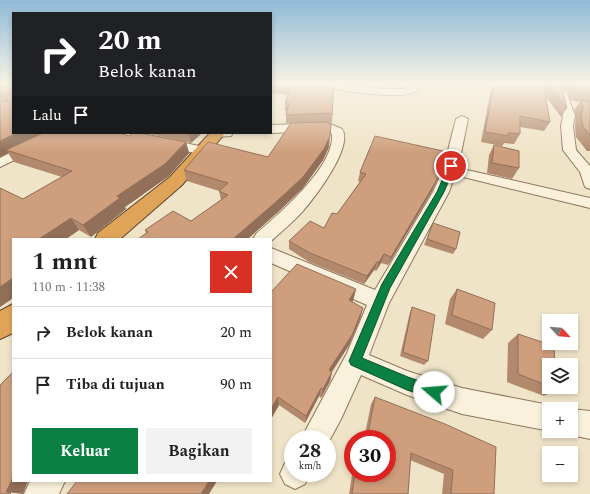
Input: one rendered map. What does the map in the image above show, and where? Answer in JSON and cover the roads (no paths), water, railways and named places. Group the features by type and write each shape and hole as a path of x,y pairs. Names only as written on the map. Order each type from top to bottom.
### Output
{"highway":[{"path":"107,238 176,181 220,134"},
{"path":"0,327 12,317"}],"street":[{"path":"568,106 569,116 567,126 570,150 587,172 590,184"},
{"path":"320,430 332,410 355,361 379,300 440,192 450,170 462,119"},
{"path":"263,238 290,215 313,187 333,155 340,137 338,132 328,127 272,130"},
{"path":"0,163 57,134"},
{"path":"123,134 204,151"},
{"path":"450,170 590,203"},
{"path":"272,255 379,300"},
{"path":"355,361 407,383 462,401 542,417"},
{"path":"578,423 590,425"},
{"path":"39,494 49,482"}]}
